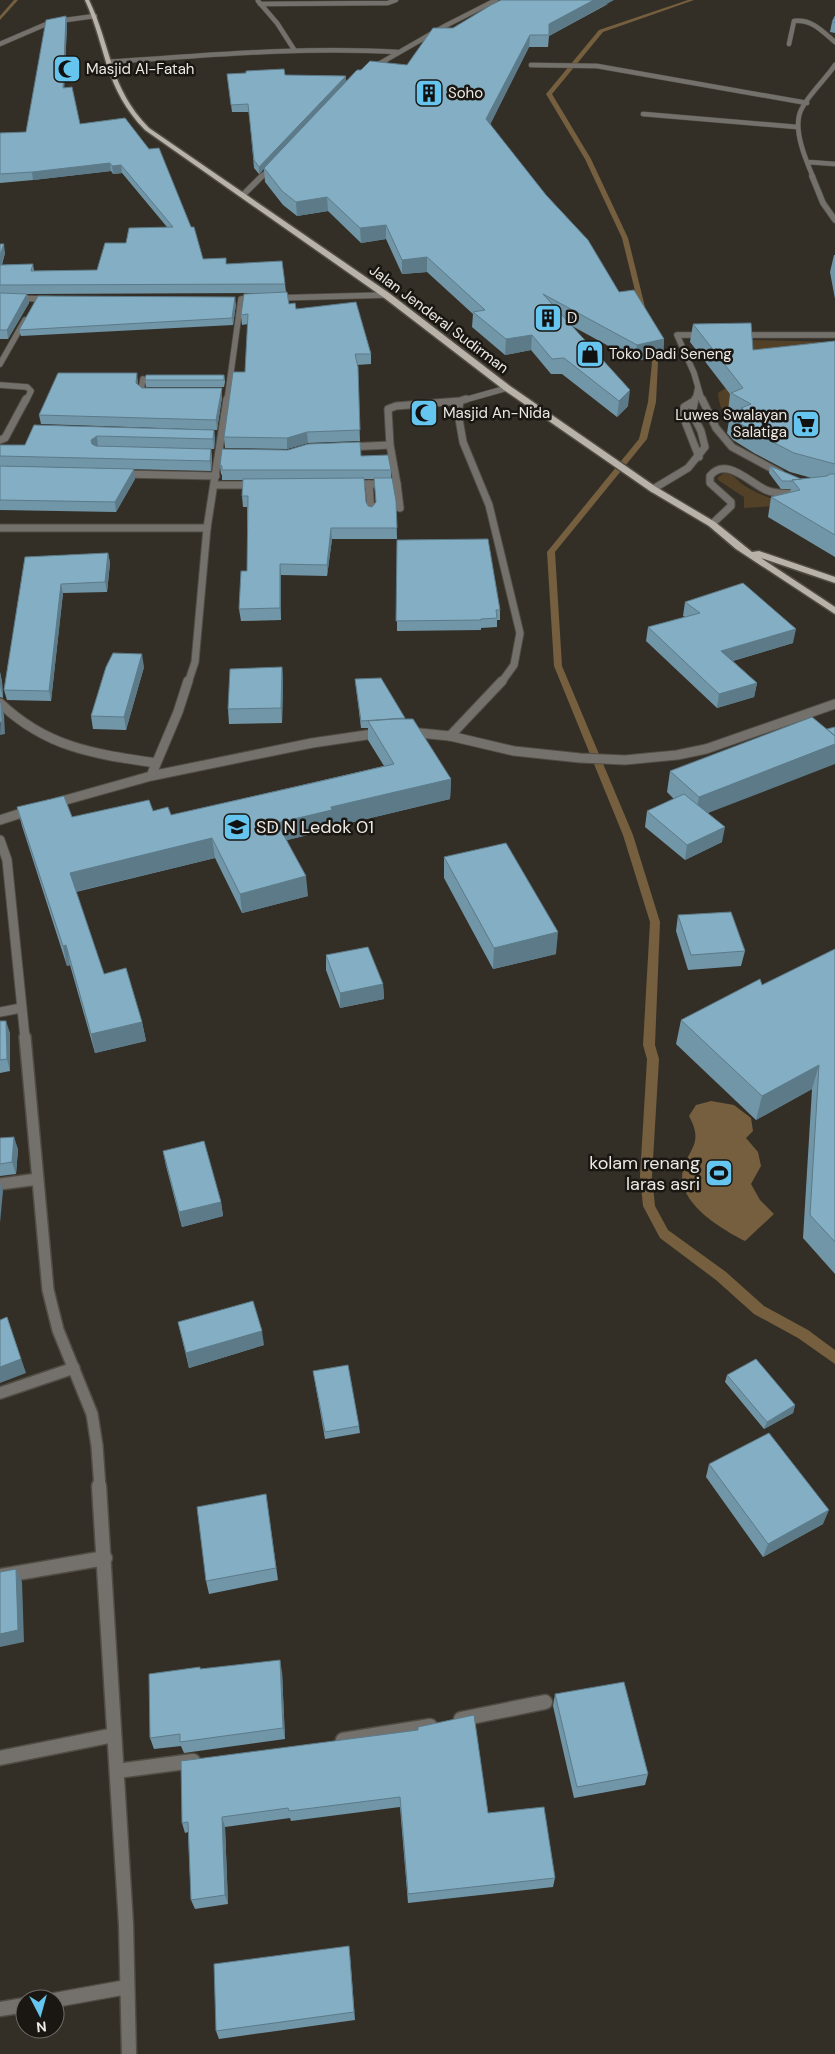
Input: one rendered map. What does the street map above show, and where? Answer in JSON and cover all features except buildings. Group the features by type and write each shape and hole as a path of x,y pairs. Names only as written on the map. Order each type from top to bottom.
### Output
{"main road":[{"name":"Jalan Jenderal Sudirman","path":"87,0 95,16 119,92 131,113 147,129 386,296 507,388 653,489 712,524 739,547 835,612"},
{"path":"739,547 835,580"}],"street":[{"path":"259,2 388,3 396,0"},
{"path":"363,74 397,52 496,0"},
{"path":"259,2 277,23 295,51"},
{"path":"0,44 51,22 95,16"},
{"path":"789,44 794,21 798,20 814,23 835,42"},
{"path":"108,62 295,51 368,50 397,52"},
{"path":"531,65 597,66 807,103"},
{"path":"835,65 799,114 798,127 808,162 826,207 835,220"},
{"path":"644,114 798,127"},
{"path":"243,195 277,162"},
{"path":"808,162 835,164"},
{"path":"231,299 386,296"},
{"path":"0,298 35,301 56,299"},
{"path":"151,776 181,703 195,662 207,528 220,453 241,299"},
{"path":"0,364 30,311"},
{"path":"714,335 676,335 694,373 702,400 716,428 728,443 788,477"},
{"path":"733,335 835,335"},
{"path":"143,379 141,390 143,392 157,392"},
{"path":"0,385 27,387 31,391 5,438 0,440"},
{"path":"653,489 676,477 696,462 704,448 701,431 692,413 698,386"},
{"path":"400,508 390,446 388,409 396,406 460,401 507,388"},
{"path":"219,392 228,392"},
{"path":"450,736 505,678 514,665 520,633 489,505 463,442 458,412 460,401"},
{"path":"694,401 684,408 683,416 699,457"},
{"path":"213,434 222,435"},
{"path":"336,447 390,446"},
{"path":"210,454 230,453"},
{"path":"712,524 731,506 731,502 710,483 709,476 711,472 728,468 737,471 762,488 784,498 806,494"},
{"path":"118,474 216,476"},
{"path":"344,484 397,484"},
{"path":"369,484 371,513"},
{"path":"215,485 262,485"},
{"path":"0,528 207,528"},
{"path":"0,703 9,713 25,725 42,736 63,745 94,754 156,763"},
{"path":"404,732 450,736 514,751 580,758 625,760 677,755 706,749 835,704"},
{"path":"0,820 151,776 312,743 386,732"},
{"path":"0,840 6,860 48,1290 58,1330 92,1414 97,1446 126,1924 130,2054"},
{"path":"0,1012 21,1008"},
{"path":"0,1184 38,1179"},
{"path":"0,1393 74,1368"},
{"path":"0,1576 105,1558"},
{"path":"328,1742 396,1733 545,1702"},
{"path":"0,1758 114,1735"},
{"path":"117,1771 204,1760"},
{"path":"65,1998 127,1987"},
{"path":"0,2009 15,2007"}],"shaded area":[{"path":"748,340 835,342 759,367"},
{"path":"728,387 748,423 730,418 723,411 718,393"},
{"path":"725,473 733,476 753,491 791,505 744,508 744,497 718,480 718,477"},
{"name":"kolam renang laras asri","path":"711,1101 734,1105 751,1118 753,1131 746,1138 758,1152 761,1166 751,1184 760,1200 774,1214 745,1241 725,1230 693,1204 682,1182 683,1170 695,1139 693,1125 689,1116 696,1105"}],"waterway":[{"path":"0,19 16,0"},
{"path":"643,311 625,238 588,159 549,94 601,31 692,0"},
{"path":"651,344 655,362 652,402 643,439 551,552 558,666 628,835 655,922 649,1045 653,1059 646,1176 649,1206 664,1234 721,1276 759,1310 803,1334 835,1358"}],"place":[{"name":"Masjid Al-Fatah","path":"67,69"},
{"name":"Soho","path":"429,93"},
{"name":"D","path":"548,318"},
{"name":"Toko Dadi Seneng","path":"590,354"},
{"name":"Masjid An-Nida","path":"424,413"},
{"name":"Luwes Swalayan Salatiga","path":"806,424"},
{"name":"SD N Ledok 01","path":"237,827"},
{"name":"kolam renang laras asri","path":"719,1173"}]}
